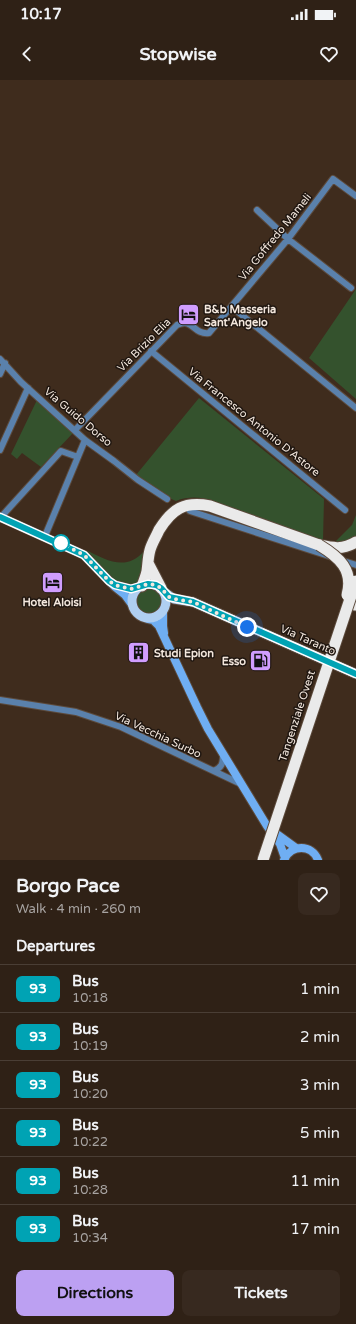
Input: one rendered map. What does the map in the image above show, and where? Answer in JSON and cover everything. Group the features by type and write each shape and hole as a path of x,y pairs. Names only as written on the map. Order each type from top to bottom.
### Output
{"highway":[{"path":"140,587 147,572 150,549 169,516 176,510 194,504 200,504 220,510 319,545 343,548 356,542"},
{"path":"319,545 341,561 347,575 348,583 348,591 332,643 331,654"},
{"path":"148,562 163,590"},
{"name":"Tangenziale Ovest","path":"263,860 356,580"},
{"name":"Tangenziale Ovest","path":"270,860 356,604"}],"main road":[{"name":"Via Taranto","path":"140,587 151,584 163,590 174,599 193,602 356,674"},
{"path":"133,606 133,594 140,587"},
{"path":"163,590 167,598 164,610"},
{"name":"Via Taranto","path":"133,606 139,616 148,619 155,618 169,606 179,603 193,604 206,608"}],"street":[{"name":"Via Goffredo Mameli","path":"232,307 334,179 356,196"},
{"path":"257,210 288,238 351,288"},
{"path":"232,307 356,408"},
{"name":"Via Brizio Elia","path":"75,430 151,350 177,325 182,322 189,323 203,334 208,333 232,307"},
{"name":"Via Francesco Antonio D'Astore","path":"151,350 345,510"},
{"name":"Via Guido Dorso","path":"0,359 28,388 85,440 138,480 167,499"},
{"path":"0,374 5,364"},
{"path":"0,450 28,388"},
{"path":"45,536 85,440"},
{"path":"0,517 61,451 78,457"},
{"path":"190,511 356,565"},
{"name":"Via Taranto","path":"0,517 45,536 84,555 125,595 133,606"},
{"name":"Via Taranto","path":"109,581 125,588 131,589 140,587"},
{"path":"164,610 163,626 165,639"},
{"path":"148,619 153,620 156,623 165,639 196,707 223,755 267,826 280,844 285,859"},
{"name":"Via Vecchia Surbo","path":"0,700 76,712 120,726 241,784"},
{"path":"214,771 223,764 223,755"},
{"path":"267,826 296,848"},
{"path":"285,859 288,854 296,848 308,848 313,852 318,860"}],"green space":[{"path":"356,289 356,399 309,358"},
{"path":"199,398 324,499 323,541 214,501 200,498 190,498 176,501 169,498 136,475"},
{"path":"37,400 73,433 41,467 22,453 17,459 11,454"},
{"path":"356,515 356,538 333,544 352,525"},
{"path":"86,550 108,560 123,563 137,557 144,551 141,581 134,585 117,584"},
{"path":"149,589 158,593 162,602 158,611 149,615 140,611 136,602 140,593"}],"bus line":[{"name":"93","path":"0,517 84,555 109,581 115,585 131,589 145,584 156,585 169,597 193,602 356,674"}],"place":[{"name":"B&b Masseria Sant'Angelo","path":"189,315"},
{"name":"Hotel Aloisi","path":"52,582"},
{"name":"Studi Epion","path":"139,653"},
{"name":"Esso","path":"261,661"}],"route":[{"path":"61,543 84,555 109,581 115,585 131,589 145,584 156,585 169,597 193,602 247,627"}]}
